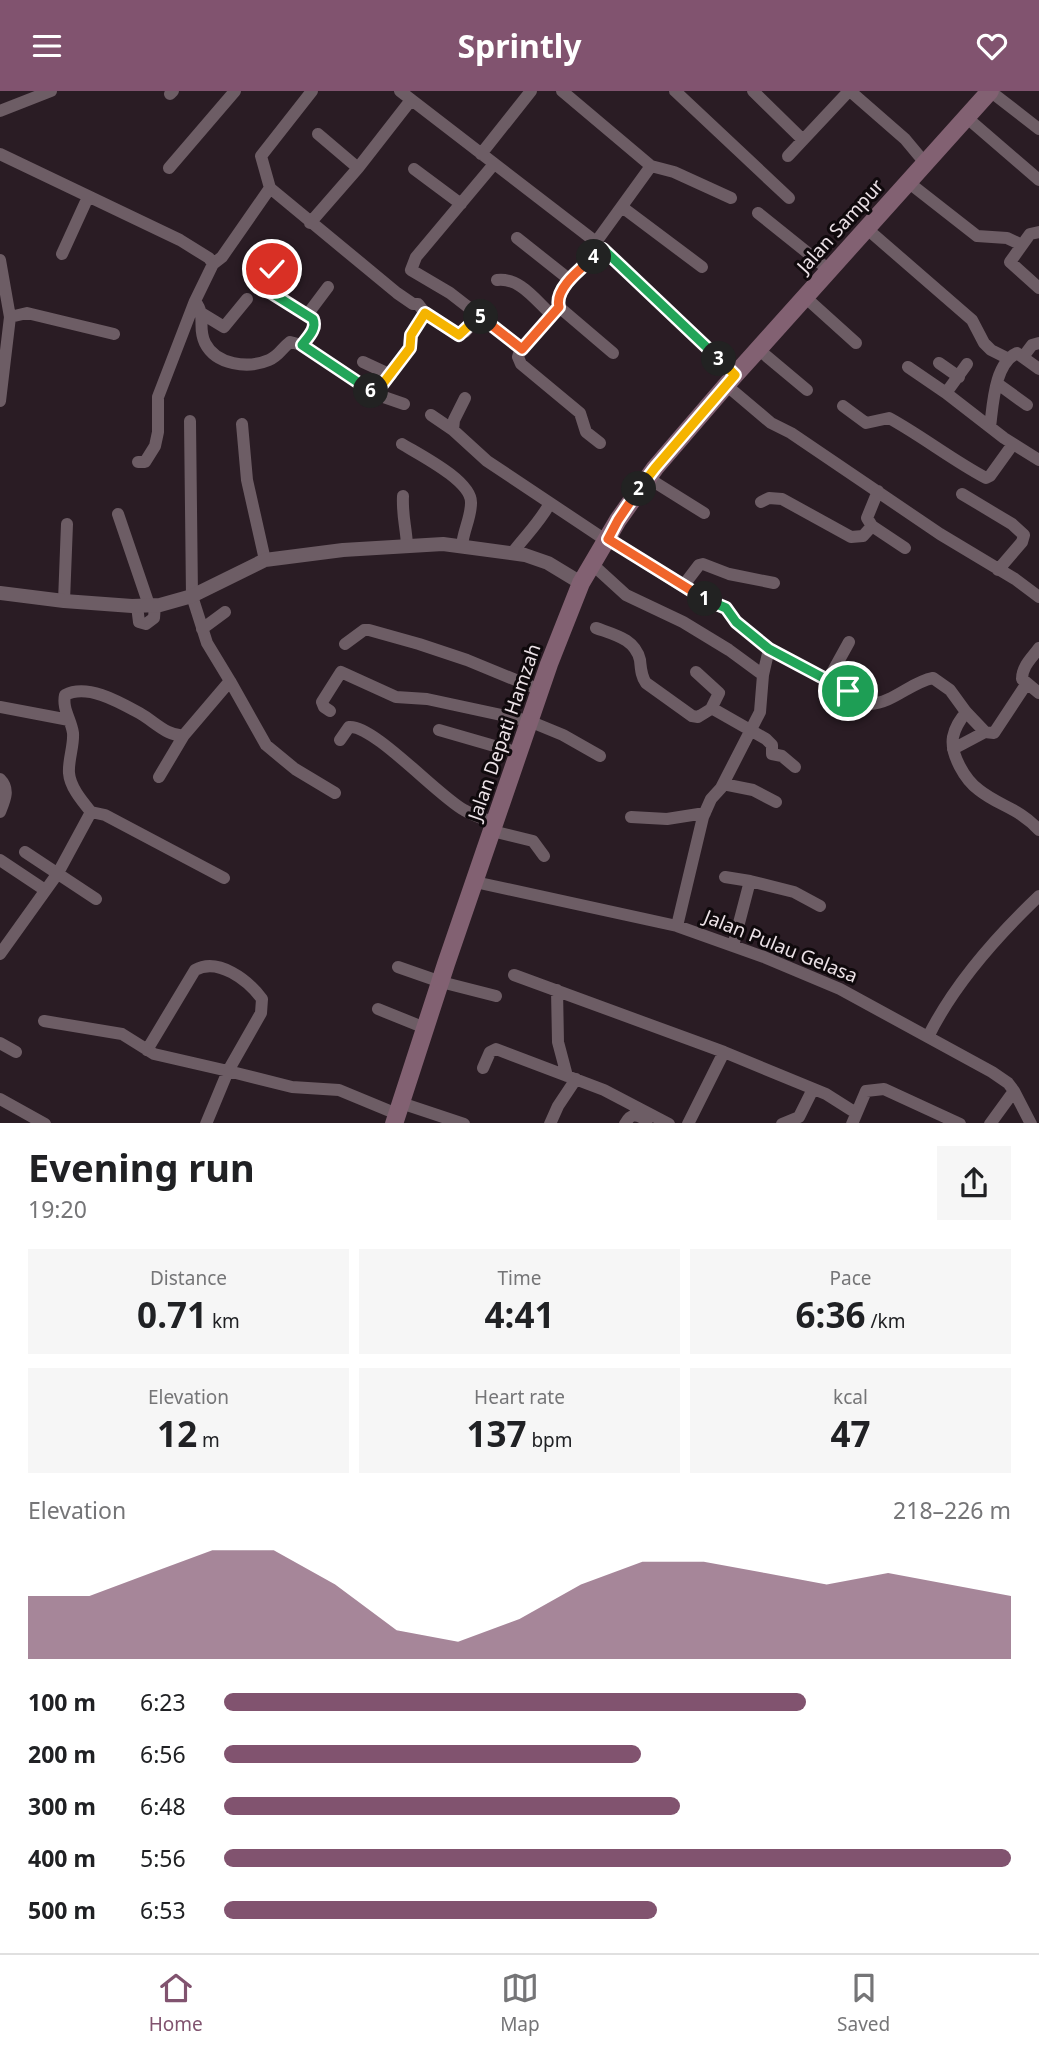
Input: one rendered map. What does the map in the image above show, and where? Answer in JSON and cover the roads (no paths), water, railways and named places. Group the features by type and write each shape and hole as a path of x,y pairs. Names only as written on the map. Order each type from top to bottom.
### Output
{"main road":[{"name":"Jalan Sampur","path":"728,383 990,91"},
{"name":"Jalan Depati Hamzah","path":"398,1114 529,721 581,583 618,520 648,478 728,383"}],"street":[{"path":"0,111 51,91"},
{"path":"169,168 234,91"},
{"path":"312,91 261,156 270,188 397,293 459,335 479,316"},
{"path":"481,154 531,91"},
{"path":"562,91 651,166 674,172 731,198"},
{"path":"675,91 789,198"},
{"path":"753,91 803,140"},
{"path":"788,156 849,91 905,139 925,163"},
{"path":"990,91 1039,129"},
{"path":"310,222 358,168 403,93 599,245 728,383 772,423 998,570 1016,579 1039,597"},
{"path":"967,117 1039,180"},
{"path":"318,134 358,168"},
{"path":"0,154 180,240 209,258 213,264"},
{"path":"494,164 416,257 411,270 450,293 522,349"},
{"path":"600,443 586,432 580,413 521,364 518,358 522,349 556,311 559,297 570,280 599,245 651,166"},
{"path":"414,169 461,204"},
{"path":"908,182 977,236 1007,238 1021,245"},
{"path":"138,462 145,462 155,446 158,432 158,397 195,301 213,264 222,257 270,188"},
{"path":"62,254 88,197"},
{"path":"622,207 702,267"},
{"path":"758,213 829,269"},
{"path":"866,228 972,320 984,343 991,350 1007,358"},
{"path":"1039,232 1030,234 1010,262 1039,288"},
{"path":"517,238 570,280"},
{"path":"0,260 10,317 0,401"},
{"path":"272,269 261,281 262,287 313,319 315,327 302,345"},
{"path":"497,280 512,281 521,286 613,353"},
{"path":"375,394 410,348 411,335 433,284"},
{"path":"307,315 328,287"},
{"path":"805,297 856,343"},
{"path":"201,313 224,327 247,299"},
{"path":"195,301 201,313 205,344 213,354 228,362 244,365 268,361 290,342 302,345 375,394 404,404"},
{"path":"10,317 27,313 114,334"},
{"path":"1023,357 1032,345 1039,343"},
{"path":"758,349 807,390"},
{"path":"989,428 998,384 1007,358 1017,353 1039,369"},
{"path":"363,362 391,375"},
{"path":"939,363 959,377"},
{"path":"946,394 967,364"},
{"path":"908,367 989,428 1039,460"},
{"path":"998,384 1027,405"},
{"path":"453,430 454,420 464,398"},
{"path":"843,406 866,423 870,424 883,417 889,418 985,478 990,476 1013,444"},
{"path":"431,415 453,430 487,461 550,503 696,595 726,608 736,622 769,649 860,700 870,704 887,699 933,678 950,690 966,712 988,734 995,731 1027,684"},
{"path":"190,421 192,596 207,643 266,745 295,769 335,793"},
{"path":"242,424 247,480 265,560"},
{"path":"402,444 439,467 468,491 472,501 462,546"},
{"path":"648,478 704,513"},
{"path":"878,491 867,518 872,526 905,548"},
{"path":"962,494 1012,524 1024,535 1022,542 998,570"},
{"path":"403,496 402,516 407,545"},
{"path":"761,502 769,498 782,499 851,537 863,536 872,526"},
{"path":"513,552 538,524 550,503"},
{"path":"118,514 147,605"},
{"path":"64,601 67,524"},
{"path":"0,593 64,601 147,605 192,596 265,560 407,545 462,546 513,552 548,563 581,583"},
{"path":"592,564 626,595 683,622 763,675"},
{"path":"683,586 702,564 729,574 774,583"},
{"path":"202,629 225,612"},
{"path":"596,628 632,643 638,651 642,678 646,683 692,716 698,717 710,709 719,693 696,671"},
{"path":"345,644 364,630 369,630 467,660 540,690"},
{"path":"828,680 849,642"},
{"path":"1039,648 1024,669 1022,679 1039,693"},
{"path":"677,926 705,813 760,712 763,675 769,649"},
{"path":"330,711 322,702 341,672 396,697 427,699 529,721 563,735 600,756"},
{"path":"159,777 184,735 230,681"},
{"path":"184,735 172,735 141,714 106,696 74,690 65,695 63,704 73,731 69,772 74,789 91,812 105,815 225,877"},
{"path":"0,707 69,720"},
{"path":"710,709 771,743 772,754 782,756 795,767"},
{"path":"966,712 953,738 953,749 962,770 979,790 1014,809 1039,829"},
{"path":"340,740 349,727 356,727 384,744 417,775 464,811 494,827 533,841 544,856"},
{"path":"439,730 519,754"},
{"path":"953,749 985,732"},
{"path":"0,779 6,785 0,812"},
{"path":"723,784 752,790 776,802"},
{"path":"0,954 58,873 91,812"},
{"path":"631,817 667,819 705,813"},
{"path":"25,852 96,899"},
{"path":"0,860 45,890"},
{"path":"725,877 794,892 820,906"},
{"path":"733,946 750,881"},
{"name":"Jalan Pulau Gelasa","path":"475,882 677,926 840,989 1008,1083 1031,1123"},
{"path":"928,1037 953,993 1004,931 1039,896"},
{"path":"147,1050 195,970 204,965 222,967 255,989 262,999 263,1010 228,1071 206,1123"},
{"path":"398,967 441,982 496,996"},
{"path":"514,975 724,1052 826,1094 854,1118 866,1091 884,1089 960,1123"},
{"path":"550,1123 572,1078 558,1042 557,990"},
{"path":"378,1009 425,1028"},
{"path":"44,1021 122,1034 147,1050 292,1087 339,1090 398,1114 464,1123"},
{"path":"0,1043 16,1052"},
{"path":"483,1068 490,1052 496,1049 604,1090 669,1123"},
{"path":"688,1123 724,1052"},
{"path":"782,1123 799,1118 813,1089"},
{"path":"990,1123 1014,1091"},
{"path":"0,1098 45,1123"},
{"path":"625,1123 633,1115 654,1123"}]}
